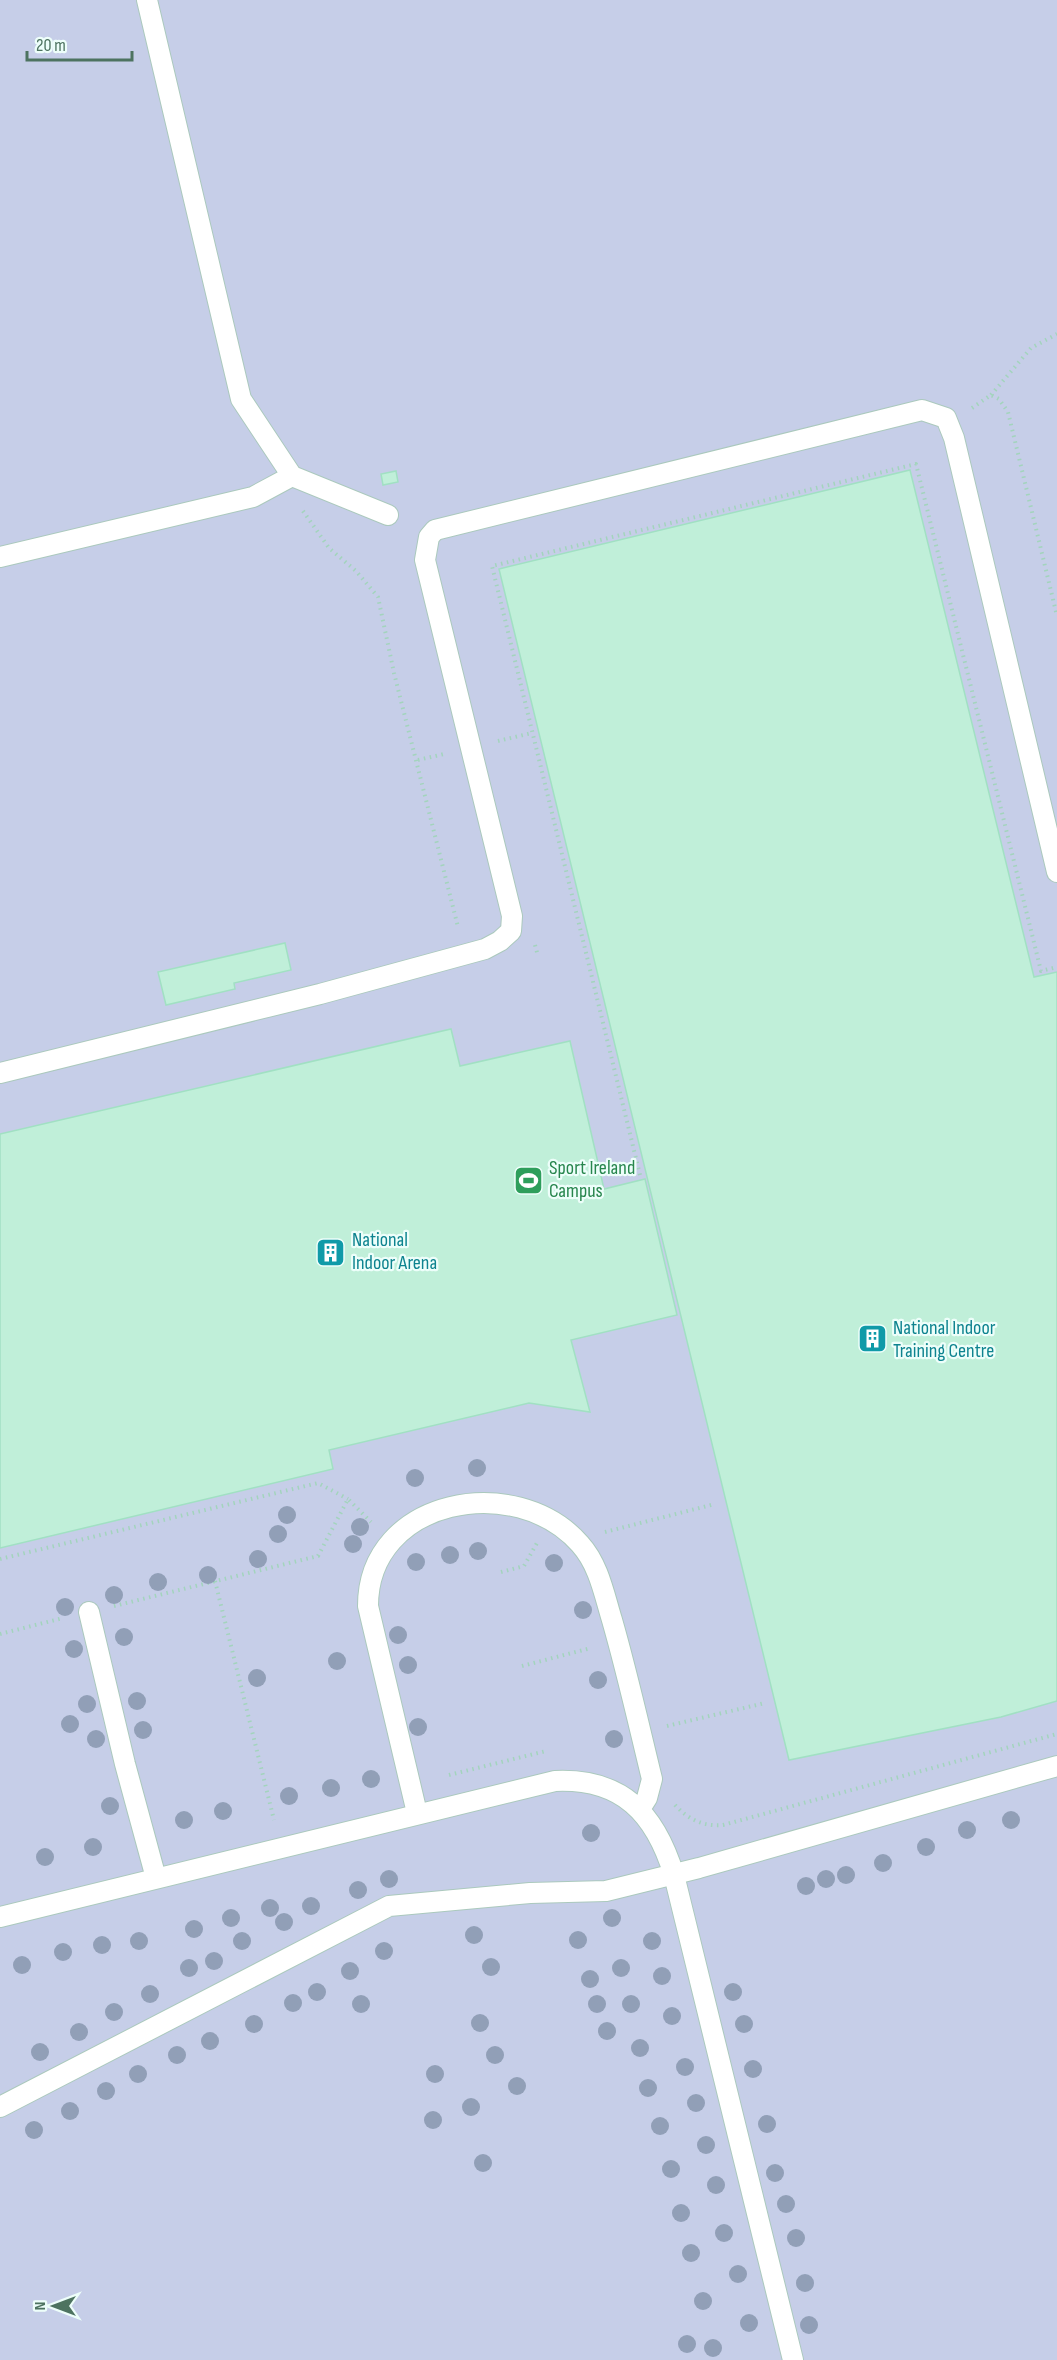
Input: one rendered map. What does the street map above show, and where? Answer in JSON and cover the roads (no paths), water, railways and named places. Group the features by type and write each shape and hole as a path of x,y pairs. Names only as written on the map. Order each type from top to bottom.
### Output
{"lane":[{"path":"147,0 241,399 292,476 388,515"},
{"path":"0,1073 320,994 485,949 500,941 511,931 512,916 425,560 429,537 435,530 922,410 946,418 949,425 1057,872"},
{"path":"0,557 253,497 292,476"},
{"path":"417,1814 368,1606 368,1585 378,1557 391,1542 430,1514 474,1502 499,1502 520,1506 551,1519 581,1545 601,1584 618,1641 652,1779 647,1798 640,1809"},
{"path":"89,1612 125,1764 156,1878"},
{"path":"0,2107 389,1906 530,1893 606,1891 674,1875 1057,1766"},
{"path":"0,1917 555,1781 577,1780 614,1791 640,1809 651,1821 666,1849 793,2360"}],"place":[{"name":"Sport Ireland Campus","path":"528,1180"},
{"name":"National Indoor Arena","path":"331,1252"},
{"name":"National Indoor Training Centre","path":"872,1339"}]}
